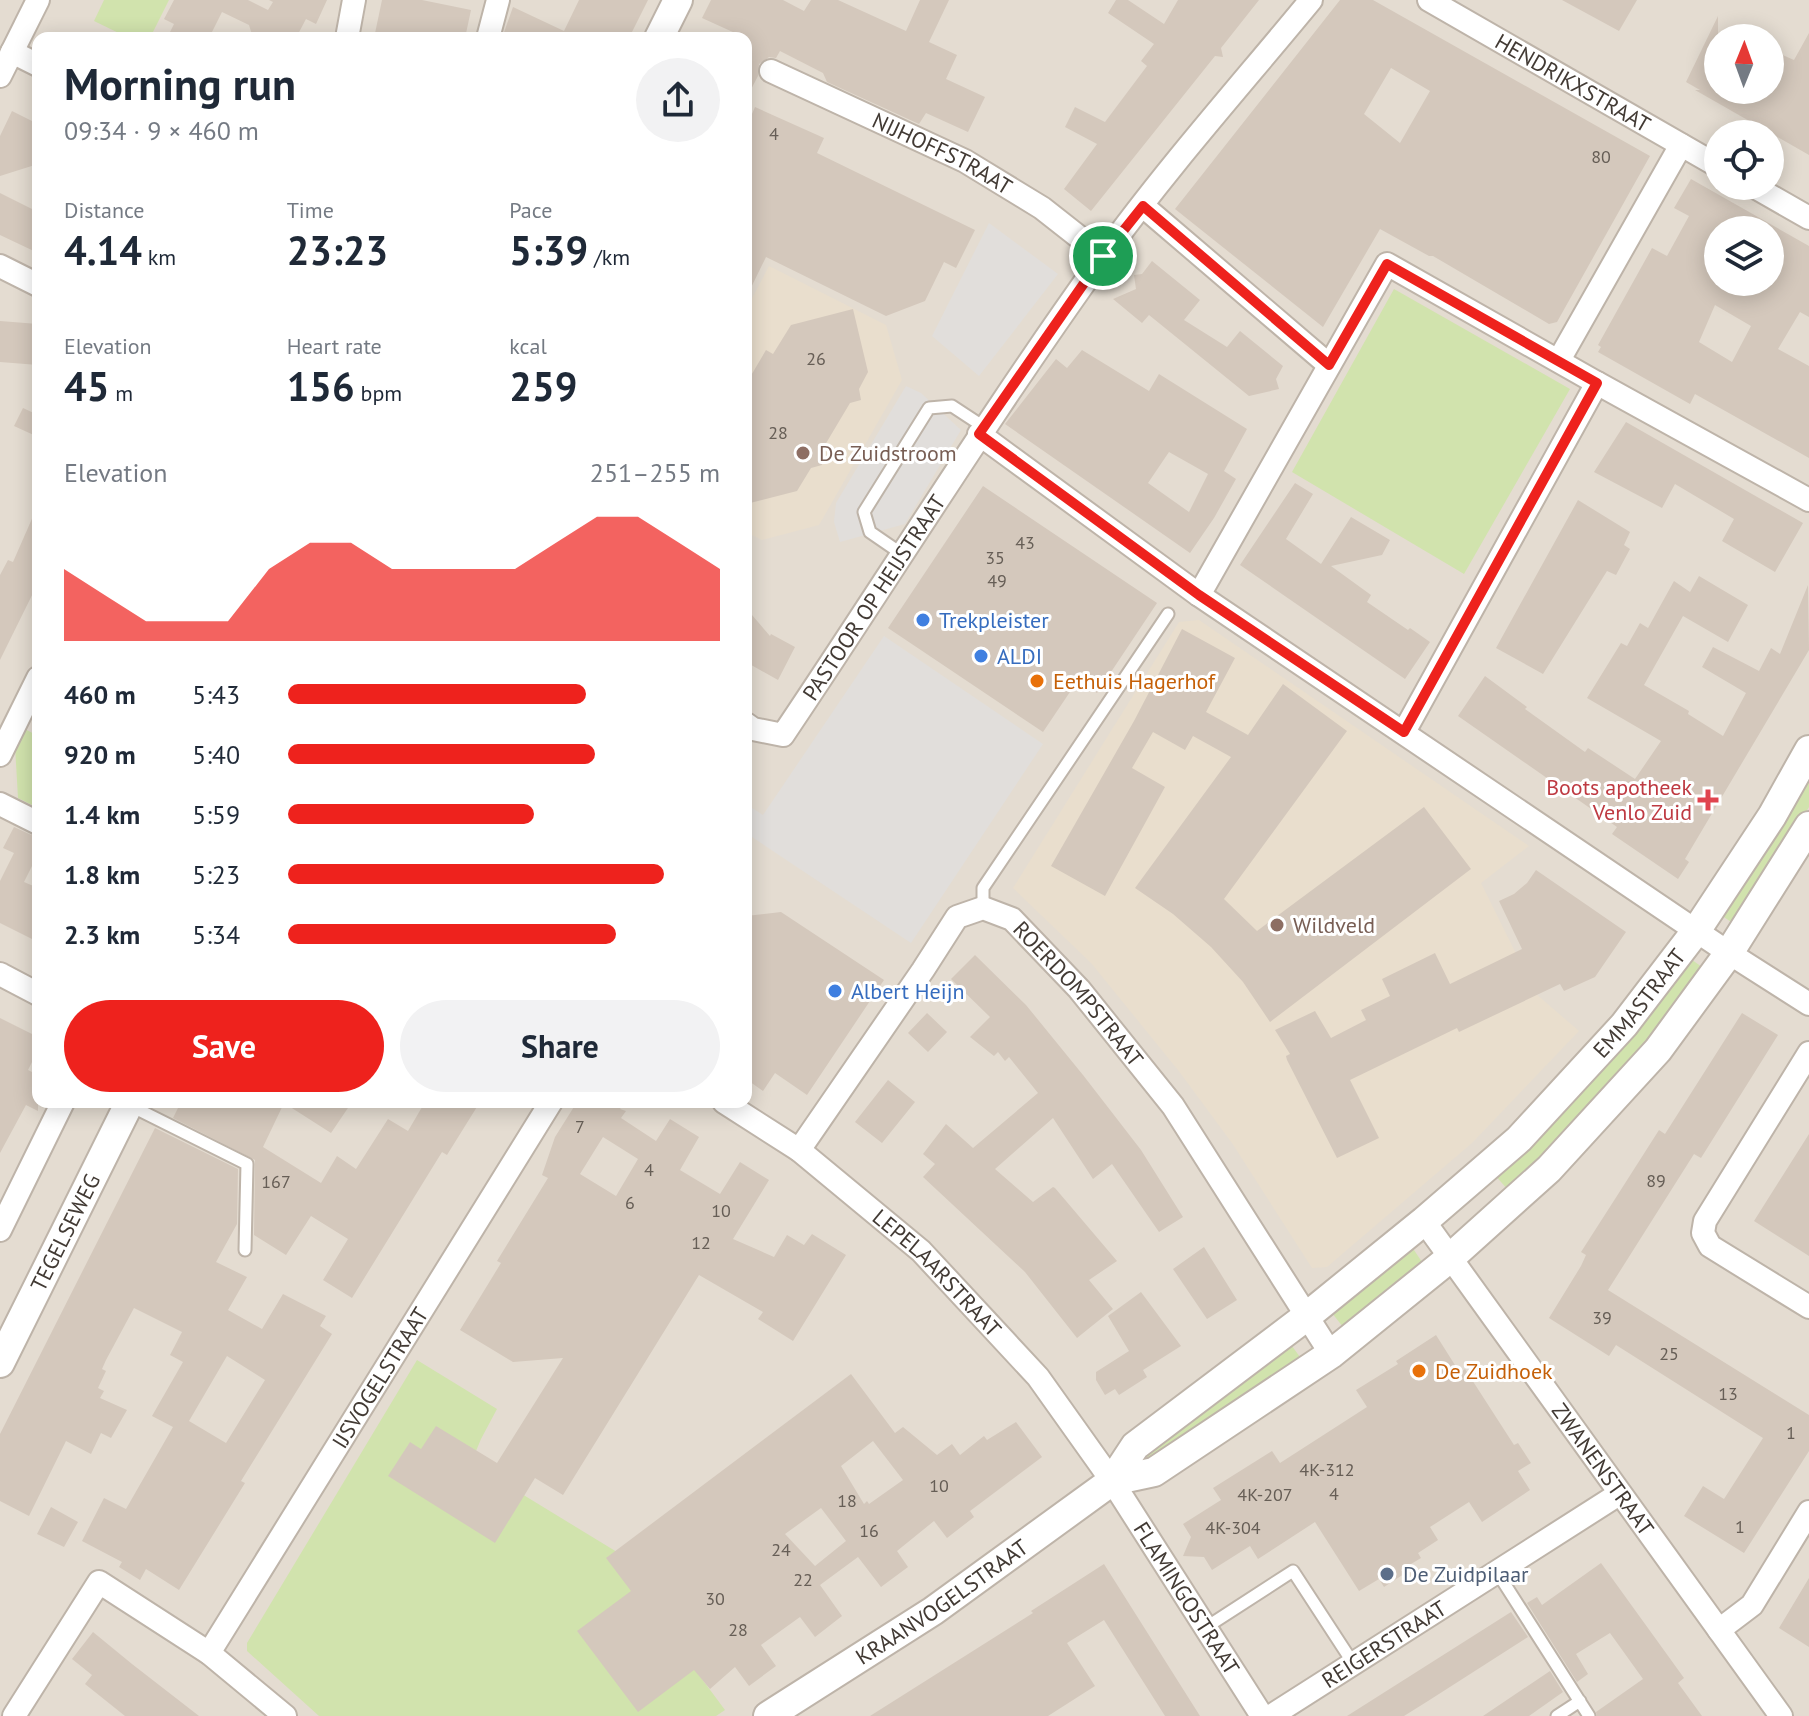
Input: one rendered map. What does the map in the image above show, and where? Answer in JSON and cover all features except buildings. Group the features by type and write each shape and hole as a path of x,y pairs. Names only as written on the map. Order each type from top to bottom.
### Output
{"street":[{"path":"0,76 38,0"},
{"path":"348,32 354,0"},
{"path":"490,32 498,0"},
{"path":"662,32 678,0"},
{"name":"PASTOOR OP HEIJSTRAAT","path":"752,728 783,735 981,431 1103,256 1311,0"},
{"name":"HENDRIKXSTRAAT","path":"1429,0 1704,158"},
{"path":"12,52 32,62"},
{"name":"NIJHOFFSTRAAT","path":"771,71 965,161 1042,208 1103,256"},
{"path":"1559,360 1681,145"},
{"path":"1778,200 1809,218"},
{"path":"1143,206 1329,365"},
{"path":"1199,595 1387,264 1809,500"},
{"path":"5,273 32,283"},
{"path":"1404,732 1597,383"},
{"path":"981,431 1199,595 1809,1004"},
{"path":"0,755 32,699"},
{"name":"EMMASTRAAT","path":"1424,1221 1519,1139 1624,1025 1696,931 1772,816 1809,750"},
{"path":"0,804 32,820"},
{"name":"EMMASTRAAT","path":"1450,1258 1549,1169 1658,1050 1729,953 1809,826"},
{"path":"799,1150 957,917 983,908"},
{"name":"ROERDOMPSTRAAT","path":"983,908 1012,919 1079,989 1173,1106 1331,1354"},
{"path":"0,974 32,991"},
{"path":"1809,1053 1705,1221 1703,1233 1710,1246 1809,1307"},
{"path":"0,1230 60,1108"},
{"name":"TEGELSEWEG","path":"0,1363 127,1108"},
{"name":"IJSVOGELSTRAAT","path":"209,1653 547,1108"},
{"name":"LEPELAARSTRAAT","path":"733,1108 799,1150 921,1251 1038,1377 1112,1481"},
{"name":"KRAANVOGELSTRAAT","path":"768,1716 933,1611 1112,1481 1135,1446 1307,1316 1424,1221"},
{"name":"ZWANENSTRAAT","path":"1424,1221 1781,1716"},
{"name":"KRAANVOGELSTRAAT","path":"1112,1481 1154,1472 1331,1354 1450,1258"},
{"name":"FLAMINGOSTRAAT","path":"1112,1481 1262,1716"},
{"name":"REIGERSTRAAT","path":"1271,1716 1619,1494"},
{"path":"1719,1630 1752,1605 1809,1512"},
{"path":"14,1716 99,1582 209,1653 285,1716"}],"lane":[{"path":"902,554 870,532 864,512 929,408 952,406 981,431"},
{"path":"983,908 983,888 1168,614"},
{"path":"139,1108 247,1164 245,1250"},
{"path":"1205,1628 1293,1571 1353,1663"},
{"path":"1497,1572 1589,1716"},
{"path":"1557,1716 1580,1701"}],"shaded area":[{"path":"0,0 1809,0 1809,1716 0,1716"},
{"path":"989,223 1058,274 979,376 932,336"},
{"name":"De Zuidstroom","path":"769,266 886,325 902,380 819,525 762,540 752,535 752,299"},
{"path":"906,386 921,393 961,430 905,524 840,542 834,522 836,503"},
{"name":"Wildveld","path":"1199,620 1529,846 1481,883 1536,994 1579,1031 1472,1143 1327,1267 1312,1268 1232,1143 1178,1070 1091,963 1013,888 1179,622"},
{"path":"884,636 1043,744 911,943 752,837 752,808 763,815"}],"green space":[{"path":"104,0 169,0 153,32 117,32 94,21"},
{"path":"1394,289 1570,389 1464,574 1292,472"},
{"path":"23,728 32,733 32,805 18,798 15,746"},
{"path":"1809,767 1809,807 1737,926 1718,913"},
{"path":"1688,957 1702,967 1648,1043 1540,1162 1509,1191 1493,1173"},
{"path":"1412,1247 1422,1262 1343,1327 1332,1313"},
{"path":"1289,1342 1300,1357 1148,1464 1141,1453"},
{"path":"417,1360 497,1409 471,1463 676,1588 647,1605 725,1710 716,1716 319,1716 247,1651 247,1643"}],"place":[{"name":"De Zuidstroom","path":"803,453"},
{"name":"Trekpleister","path":"923,620"},
{"name":"ALDI","path":"981,656"},
{"name":"Eethuis Hagerhof","path":"1037,681"},
{"name":"Boots apotheek Venlo Zuid","path":"1708,800"},
{"name":"Wildveld","path":"1277,925"},
{"name":"Albert Heijn","path":"835,991"},
{"name":"De Zuidhoek","path":"1419,1371"},
{"name":"De Zuidpilaar","path":"1387,1574"}],"route":[{"path":"1143,206 1329,365 1387,264 1597,383 1404,732 1199,595 979,434 1103,256 1143,206"}]}
